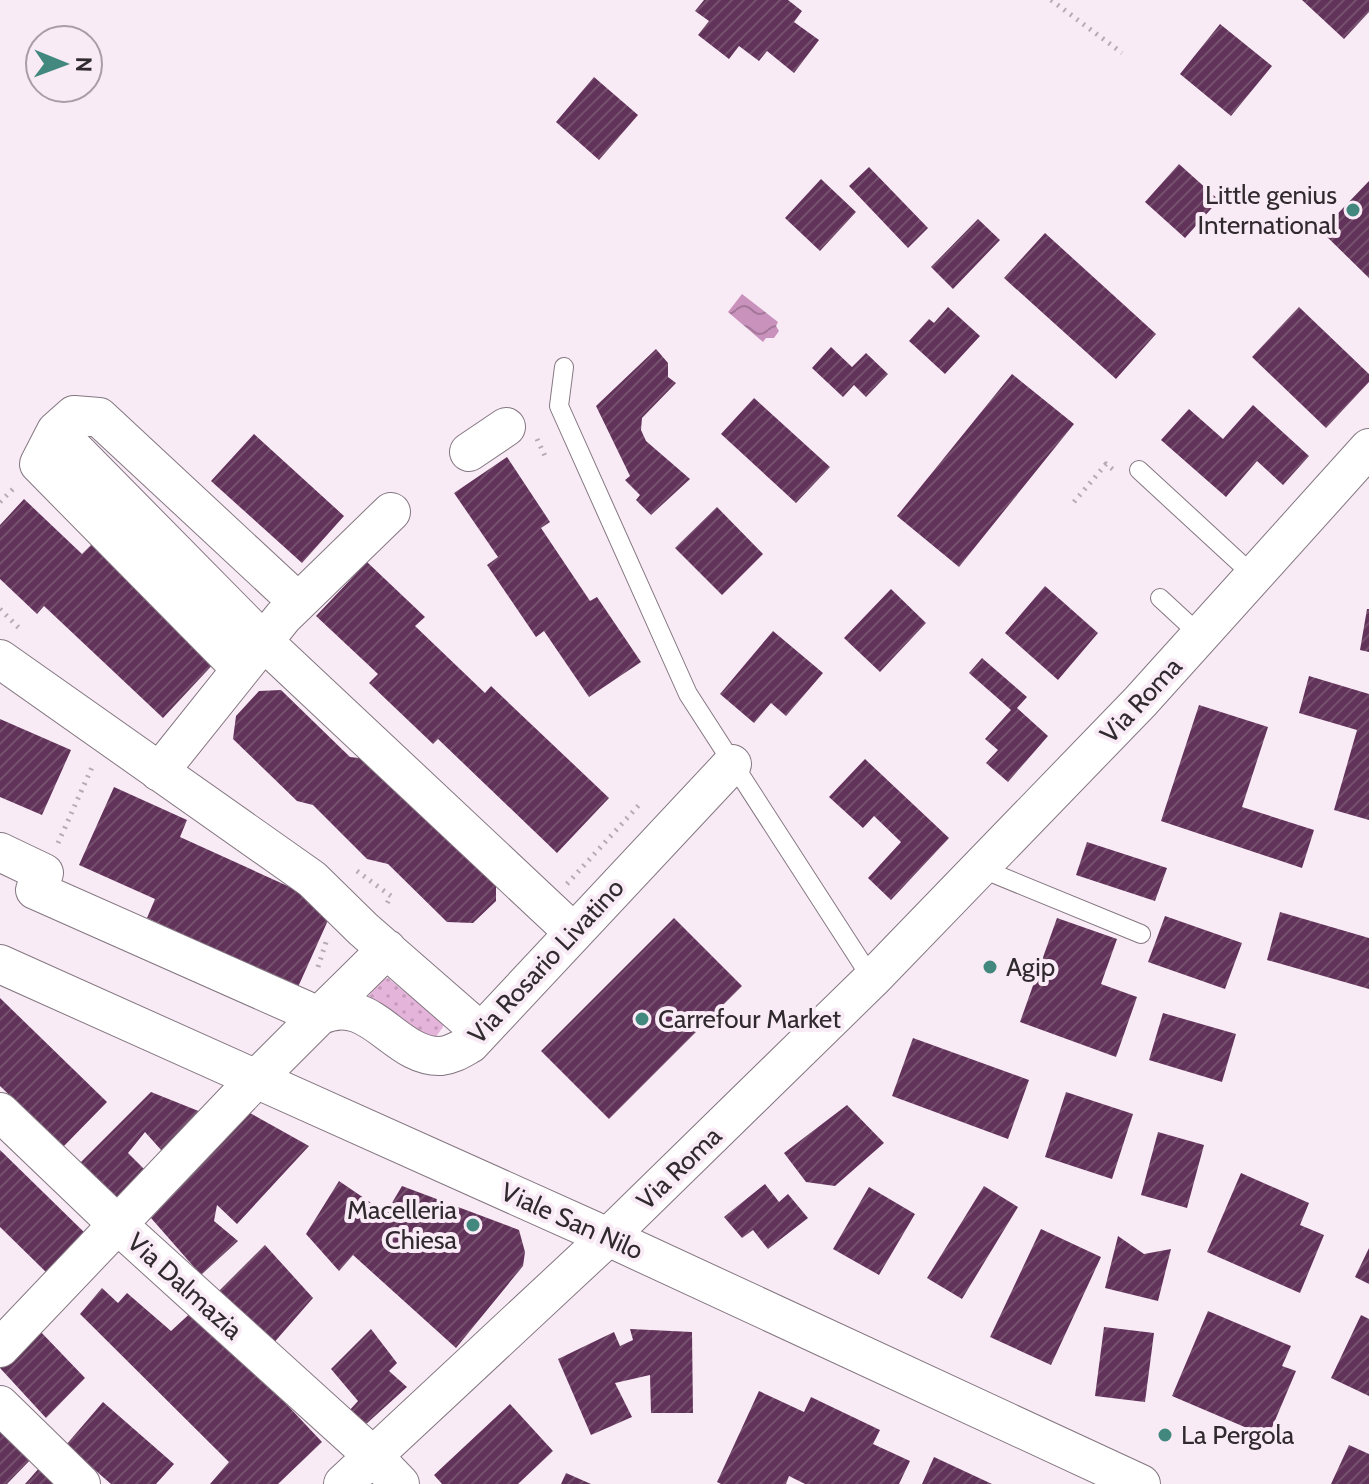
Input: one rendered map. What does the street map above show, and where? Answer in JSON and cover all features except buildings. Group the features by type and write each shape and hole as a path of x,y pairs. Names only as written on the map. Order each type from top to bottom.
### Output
{"street":[{"path":"298,602 99,417 74,415 56,431 252,655 573,932"},
{"path":"469,452 506,427"},
{"name":"Via Roma","path":"343,1484 608,1237 872,979 1140,702 1369,448"},
{"path":"159,772 298,602 391,512"},
{"path":"0,659 312,879 480,1031"},
{"name":"Via Rosario Livatino","path":"44,873 35,890 326,1012 373,1021 411,1048 442,1056 470,1044 732,764"},
{"path":"0,852 44,873"},
{"path":"0,1348 256,1079 387,949"},
{"name":"Viale San Nilo","path":"0,964 608,1237 1141,1484"},
{"name":"Via Dalmazia","path":"0,1112 400,1484"},
{"path":"0,1405 81,1484"}],"lane":[{"path":"564,367 559,406 688,694 872,979"},
{"path":"1139,470 1254,576"},
{"path":"1160,598 1200,635"},
{"path":"980,868 1141,934"}],"path":[{"path":"1051,0 1122,53"},
{"path":"1074,502 1106,464 1116,472"},
{"path":"44,873 97,756"},
{"path":"546,906 639,805"},
{"path":"326,1012 328,936"}],"shaded area":[{"path":"388,978 443,1023 435,1038 428,1039 366,999 382,980"}],"water":[{"path":"742,294 778,322 776,326 779,331 774,338 766,338 763,342 728,312"}],"place":[{"name":"Little genius International","path":"1353,210"},
{"name":"Agip","path":"990,967"},
{"name":"Carrefour Market","path":"642,1019"},
{"name":"Macelleria Chiesa","path":"473,1225"},
{"name":"La Pergola","path":"1165,1435"}]}
